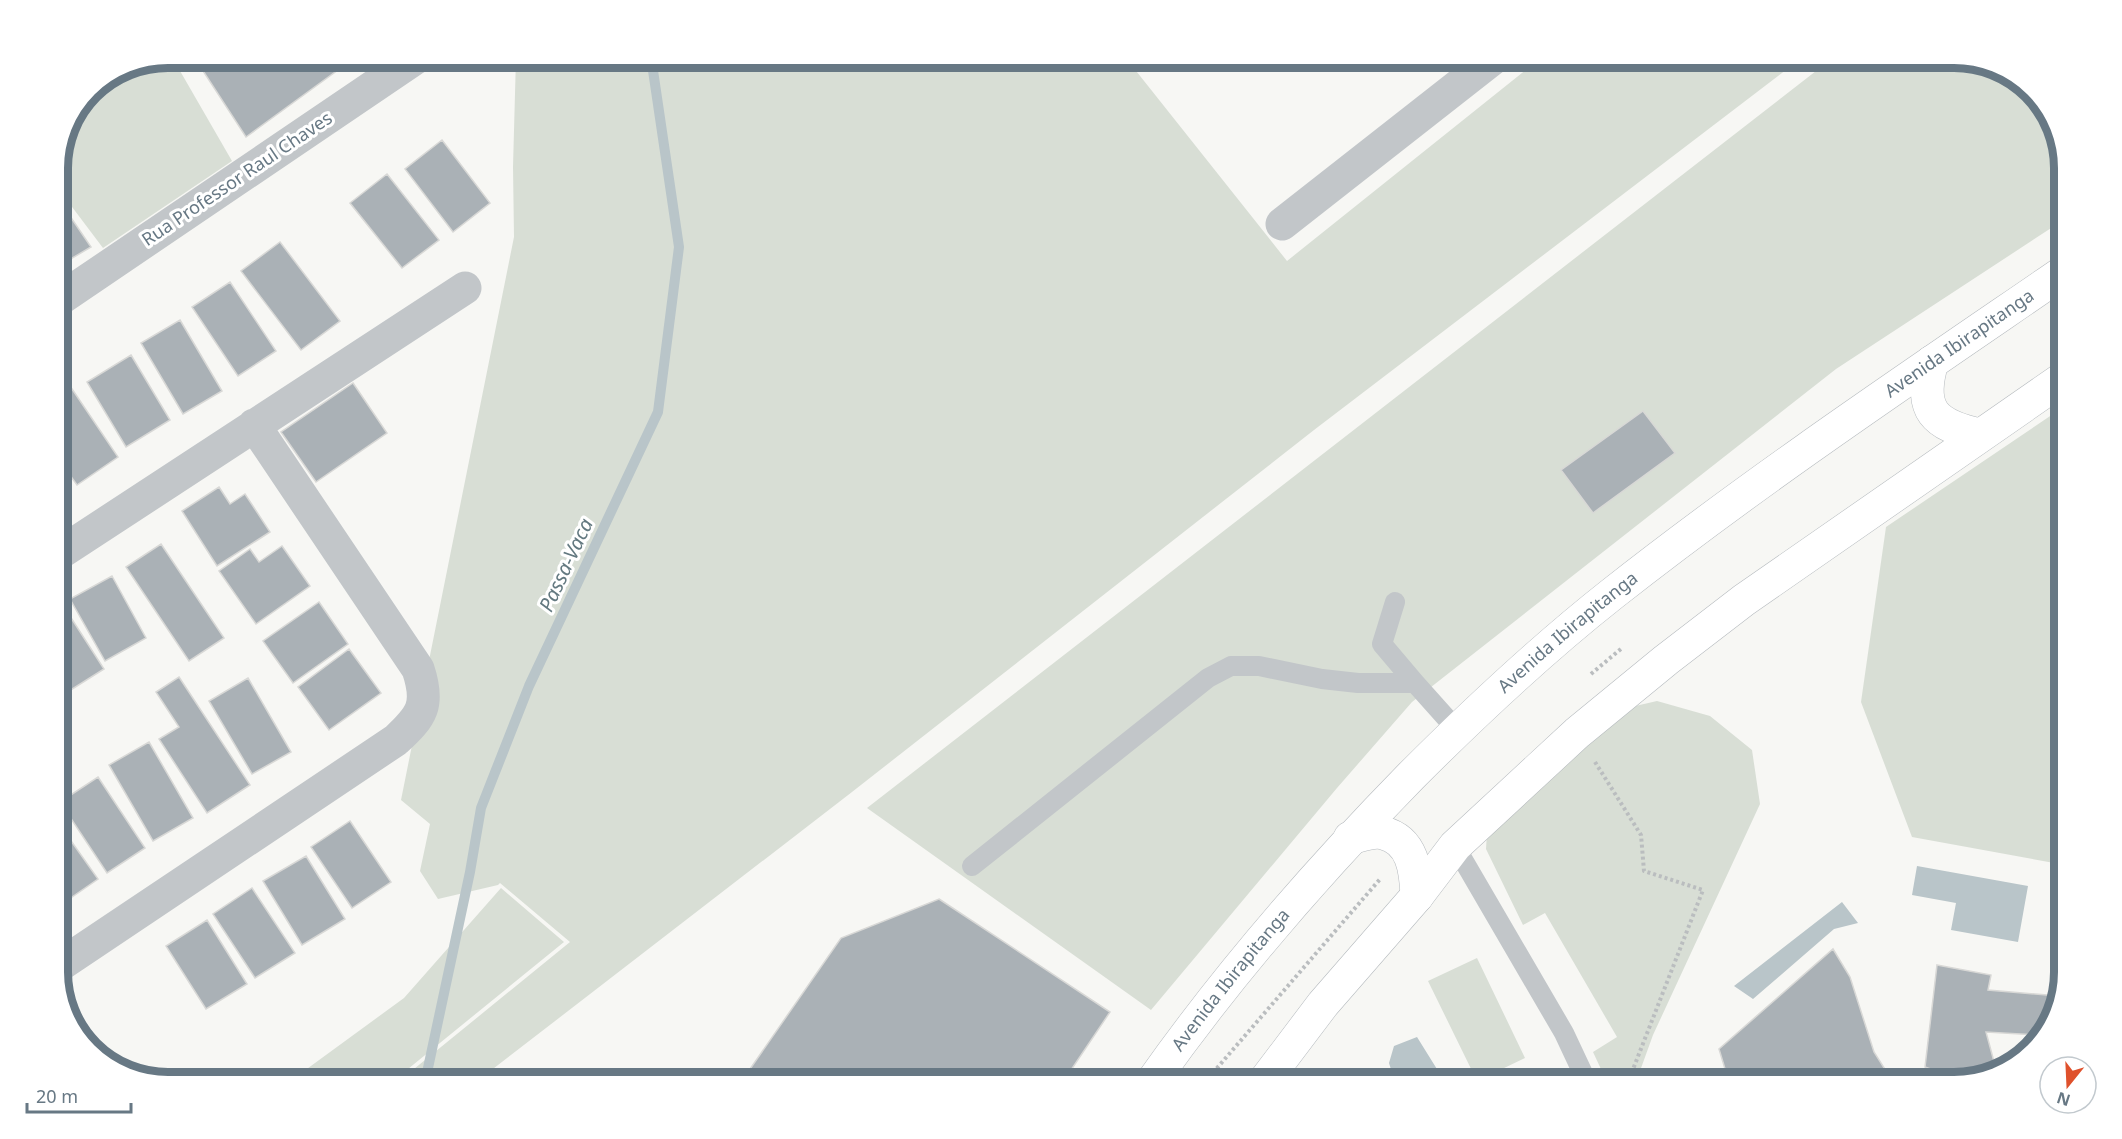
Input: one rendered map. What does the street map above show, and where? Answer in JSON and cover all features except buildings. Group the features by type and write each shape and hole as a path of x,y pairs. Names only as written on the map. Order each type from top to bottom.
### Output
{"main road":[{"name":"Avenida Ibirapitanga","path":"1159,1072 1256,946 1350,838 1457,730 1534,660 1611,595 1764,480 2054,279"},
{"path":"1932,362 1926,389 1931,411 1942,422 1961,431 1980,435"},
{"path":"1272,1072 1323,1004 1417,896 1455,846 1577,733 1744,600 2054,385"},
{"path":"1350,838 1383,833 1393,837 1407,849 1413,861 1417,896"}],"street":[{"name":"Rua Professor Raul Chaves","path":"68,294 401,68"},
{"path":"1282,224 1481,68"},
{"path":"68,548 465,288"},
{"path":"68,961 396,740 416,721 423,705 424,686 418,669 254,425"}],"lane":[{"path":"1395,602 1382,644 1457,730"},
{"path":"972,866 1208,678 1231,666 1259,666 1322,679 1358,683 1415,684"},
{"path":"1455,846 1564,1033 1582,1072"}],"path":[{"path":"1577,733 1641,836 1644,872 1703,890 1632,1072"}],"shaded area":[{"path":"178,68 232,161 103,248 68,202 68,161 71,142 78,123 88,107 112,84 148,69"},
{"path":"516,68 1134,68 1287,261 1528,68 1789,68 1314,430 852,792 489,1072 410,1072 570,942 500,883 438,899 420,871 430,824 401,800 514,237"},
{"path":"1820,68 1967,68 2010,84 2038,112 2053,148 2054,226 1836,369 1412,702 1151,1010 867,808"},
{"path":"2054,413 2054,863 1912,837 1861,702 1886,527"},
{"path":"1657,701 1710,716 1752,750 1760,804 1653,1035 1640,1072 1602,1072 1593,1052 1617,1037 1545,913 1523,925 1486,849 1487,833 1631,707"},
{"path":"1917,866 2028,886 2018,942 1951,930 1956,903 1912,895"},
{"path":"501,888 564,942 404,1072 303,1072 404,998"},
{"path":"1842,902 1858,923 1834,929 1753,999 1734,986"},
{"path":"1477,958 1525,1058 1496,1072 1473,1072 1428,981"},
{"path":"1417,1037 1439,1072 1392,1072 1389,1063 1394,1046"}],"waterway":[{"name":"Passa-Vaca","path":"427,1072 470,872 481,808 529,686 658,412 679,247 653,68"}]}
